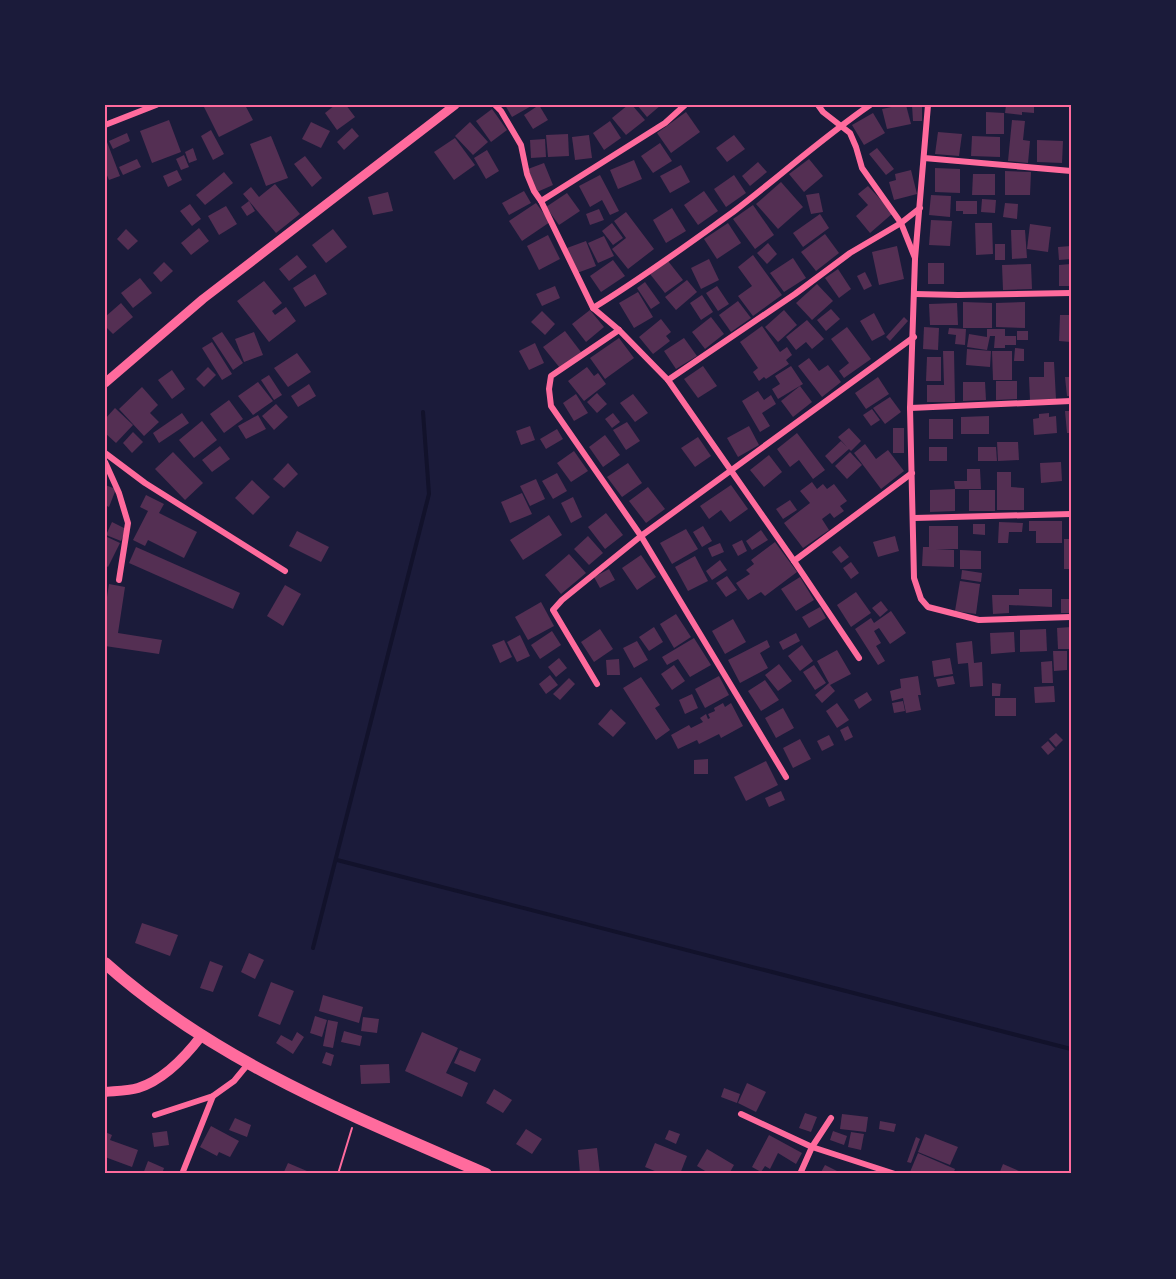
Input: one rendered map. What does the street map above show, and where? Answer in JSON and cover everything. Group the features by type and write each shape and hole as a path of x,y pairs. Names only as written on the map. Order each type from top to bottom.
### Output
{"highway":[{"path":"105,963 131,986 248,1064 355,1117 486,1174"}],"main road":[{"path":"105,1092 138,1088 158,1079 177,1063 202,1035"}],"street":[{"path":"105,125 156,105"},
{"path":"105,383 203,299 454,105"},
{"path":"495,105 521,145 527,174 534,191 593,308 619,330 668,380 859,658"},
{"path":"541,201 665,123 685,105"},
{"path":"818,105 823,112 850,133 862,168 901,223 915,259"},
{"path":"593,308 733,211 841,125 870,105"},
{"path":"928,105 915,259 910,408 914,578 921,599 928,607 979,620 1071,617"},
{"path":"924,158 1071,171"},
{"path":"668,380 795,294 850,253 901,223 920,208"},
{"path":"915,294 1071,293"},
{"path":"619,330 551,376 549,389 551,406 641,536 786,777"},
{"path":"597,684 553,610 562,600 641,536 914,337"},
{"path":"910,408 1071,401"},
{"path":"105,453 145,483 285,571"},
{"path":"105,462 119,493 128,523 119,580"},
{"path":"794,561 912,472"},
{"path":"914,518 1071,513"},
{"path":"155,1115 213,1096 234,1081 248,1064"},
{"path":"182,1174 213,1096"},
{"path":"741,1114 812,1148 895,1174"},
{"path":"800,1174 812,1148 831,1118"}],"path":[{"path":"338,1174 355,1117"}],"building":[{"path":"203,105 245,105 253,120 219,137"},
{"path":"335,105 346,105 355,117 337,130 325,113"},
{"path":"505,105 533,105 512,117"},
{"path":"539,105 548,120 533,129 524,115"},
{"path":"628,105 632,105 645,120 626,135 612,118"},
{"path":"637,105 661,105 647,117"},
{"path":"906,105 911,124 887,129 882,109"},
{"path":"912,105 922,105 922,121 913,121"},
{"path":"1006,105 1034,105 1034,113 1022,112 1022,115 1005,113"},
{"path":"492,109 507,130 491,142 476,121"},
{"path":"686,112 700,132 671,153 657,133"},
{"path":"986,112 1004,113 1004,134 986,134"},
{"path":"873,113 885,133 864,145 852,125"},
{"path":"169,120 181,152 152,163 140,131"},
{"path":"1012,120 1025,121 1023,140 1030,141 1028,163 1008,161"},
{"path":"610,121 621,138 604,150 593,133"},
{"path":"311,122 330,131 321,148 302,139"},
{"path":"470,122 488,142 473,155 455,136"},
{"path":"352,128 359,136 344,150 337,142"},
{"path":"211,130 224,154 213,160 201,136"},
{"path":"938,132 962,134 959,156 935,154"},
{"path":"127,133 130,141 113,149 109,141"},
{"path":"568,134 569,156 548,157 546,135"},
{"path":"589,135 592,158 575,160 572,137"},
{"path":"734,135 745,149 727,162 716,148"},
{"path":"271,136 288,178 266,186 250,144"},
{"path":"972,136 1000,137 1000,157 971,156"},
{"path":"455,138 475,165 454,180 434,152"},
{"path":"545,139 546,157 531,158 530,140"},
{"path":"1037,140 1063,141 1062,163 1037,162"},
{"path":"107,142 120,176 109,180 105,171 105,143"},
{"path":"660,143 672,161 653,173 641,156"},
{"path":"193,148 197,160 189,163 185,152"},
{"path":"877,148 894,169 886,175 869,154"},
{"path":"487,150 499,171 486,179 474,158"},
{"path":"184,155 189,167 181,170 176,159"},
{"path":"305,156 322,178 312,187 294,164"},
{"path":"137,159 141,167 123,175 119,167"},
{"path":"809,159 823,176 804,192 789,174"},
{"path":"634,160 642,179 618,189 610,170"},
{"path":"758,162 767,172 750,186 742,176"},
{"path":"544,163 553,185 537,192 528,169"},
{"path":"681,165 690,182 670,193 660,176"},
{"path":"935,168 960,169 960,193 935,192"},
{"path":"177,170 182,180 168,187 163,176"},
{"path":"911,170 917,194 894,200 889,182 896,180 895,174"},
{"path":"1005,171 1031,172 1030,195 1005,195"},
{"path":"224,172 233,183 205,205 196,195"},
{"path":"973,174 995,174 995,195 972,195"},
{"path":"600,175 619,211 610,215 602,200 590,207 579,186"},
{"path":"734,175 746,193 726,207 714,189"},
{"path":"781,182 803,207 778,229 756,204"},
{"path":"275,184 300,214 276,233 243,194 251,187 259,197"},
{"path":"868,186 893,213 870,233 856,216 868,205 858,194"},
{"path":"524,191 531,203 509,215 502,203"},
{"path":"704,191 718,211 698,225 684,205"},
{"path":"388,192 393,211 373,215 368,197"},
{"path":"567,193 580,211 559,225 546,207"},
{"path":"819,193 823,212 811,214 806,195"},
{"path":"931,195 951,196 950,217 929,215"},
{"path":"982,199 996,200 995,213 981,212"},
{"path":"249,201 255,211 247,216 241,207"},
{"path":"956,201 977,201 977,214 963,214 963,211 956,211"},
{"path":"536,203 550,222 522,241 509,221"},
{"path":"1005,203 1018,204 1017,219 1003,217"},
{"path":"190,204 201,219 192,226 180,211"},
{"path":"753,205 774,235 755,249 733,219"},
{"path":"226,206 237,224 219,235 208,216"},
{"path":"672,208 686,231 666,243 653,220"},
{"path":"599,209 604,220 590,225 586,214"},
{"path":"626,212 654,249 628,269 612,249 626,238 614,221"},
{"path":"820,214 829,228 803,247 793,233"},
{"path":"931,220 952,221 950,246 929,245"},
{"path":"612,223 623,238 613,245 602,231"},
{"path":"728,223 741,243 717,259 704,239"},
{"path":"975,223 992,223 993,254 976,255"},
{"path":"1030,224 1051,227 1048,252 1027,249"},
{"path":"199,228 209,241 191,255 181,243"},
{"path":"126,229 138,241 128,250 117,239"},
{"path":"333,229 347,247 326,263 312,245"},
{"path":"1011,230 1025,230 1027,258 1012,259"},
{"path":"825,234 839,253 816,271 801,252"},
{"path":"548,235 560,259 539,270 527,246"},
{"path":"604,236 614,256 598,263 588,243"},
{"path":"586,241 596,266 577,273 567,248"},
{"path":"768,243 777,254 767,264 757,253"},
{"path":"995,244 1005,244 1005,260 995,260"},
{"path":"897,246 904,279 879,285 872,252"},
{"path":"1071,246 1071,259 1059,260 1058,247"},
{"path":"297,255 307,267 289,281 279,269"},
{"path":"753,255 782,295 753,316 738,296 752,286 738,267"},
{"path":"793,258 806,278 784,292 770,273"},
{"path":"709,259 719,280 701,289 691,268"},
{"path":"613,260 625,276 601,292 590,276"},
{"path":"668,261 683,280 665,293 650,274"},
{"path":"164,262 173,271 161,282 153,273"},
{"path":"928,263 944,263 944,284 928,284"},
{"path":"1031,264 1032,289 1003,290 1002,265"},
{"path":"1071,264 1071,286 1059,286 1059,265"},
{"path":"838,269 851,289 839,298 825,278"},
{"path":"865,272 872,286 864,290 857,276"},
{"path":"315,274 327,294 305,307 293,288"},
{"path":"140,278 152,293 133,308 121,293"},
{"path":"687,280 697,292 676,310 665,297"},
{"path":"264,281 282,303 272,311 275,315 286,307 296,321 269,342 237,301"},
{"path":"645,282 660,303 651,309 637,288"},
{"path":"817,284 833,301 812,320 796,303"},
{"path":"555,286 560,298 542,306 536,294"},
{"path":"717,286 729,304 718,311 706,293"},
{"path":"638,292 653,317 634,328 619,303"},
{"path":"702,295 713,312 701,320 690,303"},
{"path":"738,301 751,318 731,332 719,315"},
{"path":"963,302 992,303 992,328 963,328"},
{"path":"1025,302 1025,328 996,327 996,303"},
{"path":"121,303 133,317 113,334 105,326 105,317"},
{"path":"957,303 958,325 930,325 929,304"},
{"path":"831,309 840,319 826,331 817,320"},
{"path":"590,310 604,327 586,342 572,324"},
{"path":"784,310 797,325 778,342 765,327"},
{"path":"542,311 555,324 545,335 531,322"},
{"path":"874,313 885,334 872,341 860,321"},
{"path":"1060,315 1071,315 1071,342 1059,341"},
{"path":"711,317 724,334 705,349 692,332"},
{"path":"904,317 908,321 890,341 886,337"},
{"path":"661,319 671,332 666,336 670,341 653,354 639,337"},
{"path":"807,320 824,339 812,349 806,342 796,350 786,337"},
{"path":"762,326 780,352 787,347 792,355 786,360 789,364 759,381 753,372 758,368 740,342"},
{"path":"847,327 871,359 844,378 839,371 849,363 831,339"},
{"path":"924,327 939,328 938,350 923,349"},
{"path":"949,328 966,329 965,345 955,344 956,335 948,334"},
{"path":"987,329 1005,329 1005,336 1016,336 1016,345 994,348 995,336 990,336 987,350 967,347 969,334 987,337"},
{"path":"565,331 581,352 560,368 543,347"},
{"path":"1017,331 1028,331 1028,340 1017,340"},
{"path":"222,332 243,363 233,370 212,338"},
{"path":"254,332 263,355 244,362 235,339"},
{"path":"619,338 634,358 605,379 590,358"},
{"path":"684,338 697,356 676,369 664,351"},
{"path":"212,342 232,374 222,380 202,348"},
{"path":"535,343 544,363 529,370 519,351"},
{"path":"1015,348 1024,349 1024,361 1014,361"},
{"path":"967,349 991,351 990,367 966,365"},
{"path":"943,351 954,351 955,402 927,402 927,385 944,385"},
{"path":"992,351 1012,351 1012,380 993,380"},
{"path":"297,353 311,372 288,387 274,368"},
{"path":"927,357 941,357 941,381 926,381"},
{"path":"809,358 819,371 828,365 841,382 822,397 798,366"},
{"path":"1044,362 1054,362 1056,399 1030,400 1029,377 1044,377"},
{"path":"703,366 717,386 698,398 684,379"},
{"path":"791,366 803,384 778,399 772,389 780,384 775,376"},
{"path":"208,367 216,375 204,387 196,379"},
{"path":"587,367 594,376 598,373 606,384 584,401 568,381"},
{"path":"172,370 185,389 172,399 158,380"},
{"path":"269,375 282,395 274,400 261,380"},
{"path":"878,377 889,394 866,409 855,393"},
{"path":"1065,377 1071,377 1071,396 1067,396"},
{"path":"996,381 1017,381 1017,399 996,400"},
{"path":"258,382 273,401 253,415 238,396"},
{"path":"963,382 985,382 986,400 963,401"},
{"path":"309,384 316,396 298,407 291,396"},
{"path":"800,386 812,402 793,417 781,401"},
{"path":"142,387 158,405 150,413 159,422 144,436 119,409"},
{"path":"758,391 764,400 771,395 776,404 762,413 770,426 760,432 742,401"},
{"path":"597,393 607,404 597,413 587,402"},
{"path":"576,394 588,413 574,421 563,403"},
{"path":"633,394 648,413 635,422 620,403"},
{"path":"890,397 901,412 885,424 873,408"},
{"path":"229,400 243,419 224,433 210,414"},
{"path":"276,404 288,417 274,430 262,416"},
{"path":"115,408 133,425 116,443 105,433 105,419"},
{"path":"872,409 880,420 871,426 863,415"},
{"path":"1065,411 1071,411 1071,433 1067,433"},
{"path":"182,413 189,423 159,443 153,433"},
{"path":"613,413 620,422 612,428 605,419"},
{"path":"1049,413 1049,417 1056,416 1057,433 1034,435 1033,419 1039,418 1039,414"},
{"path":"258,415 266,429 246,439 238,426"},
{"path":"989,416 989,434 961,434 961,417"},
{"path":"929,419 953,419 953,439 929,439"},
{"path":"202,421 217,440 194,458 179,440"},
{"path":"627,422 640,441 626,450 613,430"},
{"path":"530,426 535,440 521,445 516,431"},
{"path":"749,426 759,445 738,457 727,438"},
{"path":"849,428 861,441 832,464 825,456 841,441 847,447 838,437"},
{"path":"893,428 904,428 904,453 893,453"},
{"path":"557,429 563,439 546,449 540,439"},
{"path":"133,432 143,442 132,453 123,443"},
{"path":"797,433 825,470 813,479 799,460 790,467 777,449"},
{"path":"605,435 620,455 603,467 589,447"},
{"path":"698,437 711,456 695,467 681,448"},
{"path":"997,442 1018,442 1019,460 998,461"},
{"path":"865,444 876,459 888,450 904,471 881,489 854,453"},
{"path":"220,446 230,459 212,472 202,460"},
{"path":"929,447 947,447 947,461 929,461"},
{"path":"978,447 996,447 997,461 978,461"},
{"path":"574,451 588,471 571,482 557,463"},
{"path":"173,452 203,483 185,500 155,469"},
{"path":"850,452 862,465 847,479 835,466"},
{"path":"769,455 782,472 764,487 750,470"},
{"path":"1061,462 1062,481 1041,483 1040,463"},
{"path":"288,463 298,474 284,488 273,479"},
{"path":"628,463 642,483 622,497 607,477"},
{"path":"967,469 980,469 981,489 955,489 954,481 967,481"},
{"path":"997,472 1011,472 1011,487 1024,488 1024,510 997,510"},
{"path":"557,473 567,491 553,499 542,481"},
{"path":"536,479 545,499 530,506 520,486"},
{"path":"252,480 270,497 253,515 235,498"},
{"path":"812,482 817,489 823,484 827,489 834,484 847,501 840,506 844,511 834,518 830,513 822,519 829,530 803,548 784,523 810,503 800,491"},
{"path":"105,485 116,489 109,507 105,505"},
{"path":"731,485 748,509 730,522 721,510 709,519 700,506"},
{"path":"648,487 665,509 646,523 629,501"},
{"path":"955,489 955,511 930,512 930,490"},
{"path":"969,490 995,490 995,511 969,511"},
{"path":"522,493 532,514 510,523 501,502"},
{"path":"146,495 164,504 159,513 197,532 184,558 148,540 145,546 133,540 148,511 140,507"},
{"path":"573,497 582,517 571,523 561,503"},
{"path":"790,500 797,510 783,519 776,509"},
{"path":"606,513 623,535 605,549 588,527"},
{"path":"549,515 562,535 523,560 510,540"},
{"path":"1029,521 1062,521 1062,543 1036,543 1036,531 1029,531"},
{"path":"112,522 126,529 121,541 106,535"},
{"path":"999,522 1023,523 1022,532 1009,532 1008,543 998,543"},
{"path":"973,524 985,524 985,535 973,534"},
{"path":"703,526 712,541 702,547 693,532"},
{"path":"929,526 958,526 958,549 936,549 954,550 954,567 922,566 923,547 929,547"},
{"path":"686,529 698,549 672,564 660,543"},
{"path":"761,530 768,540 752,550 746,541"},
{"path":"297,531 329,547 321,562 289,546"},
{"path":"1071,535 1071,569 1064,569 1064,539 1069,539"},
{"path":"105,536 120,543 108,567 105,565"},
{"path":"588,536 603,553 589,565 574,549"},
{"path":"895,536 899,551 878,557 873,542"},
{"path":"742,540 747,551 738,556 732,545"},
{"path":"775,542 797,572 765,596 761,592 748,600 736,583 750,574 746,570 754,564 751,560"},
{"path":"720,543 724,552 712,557 708,548"},
{"path":"840,546 849,557 841,563 832,552"},
{"path":"136,547 240,593 233,609 129,563"},
{"path":"960,550 981,551 981,569 960,569"},
{"path":"569,554 586,573 561,594 545,575"},
{"path":"641,555 656,577 637,590 622,568"},
{"path":"695,556 708,581 688,591 675,567"},
{"path":"720,560 727,570 712,580 706,571"},
{"path":"851,562 859,573 851,579 843,568"},
{"path":"609,569 615,580 600,588 594,577"},
{"path":"962,570 982,573 981,582 961,579"},
{"path":"727,576 737,590 726,597 716,583"},
{"path":"800,577 814,600 796,611 781,589"},
{"path":"960,581 980,584 976,614 955,611"},
{"path":"109,584 125,587 118,633 162,640 159,654 105,646 105,610"},
{"path":"285,585 301,594 283,626 267,616"},
{"path":"1019,589 1052,589 1052,607 1009,605 1009,613 993,614 992,595 1019,595"},
{"path":"856,592 871,613 851,627 837,605"},
{"path":"1061,599 1071,599 1071,613 1061,613"},
{"path":"881,601 888,610 880,617 872,608"},
{"path":"541,602 554,626 528,640 515,617"},
{"path":"820,607 826,618 809,628 802,617"},
{"path":"891,611 906,633 890,644 879,628 874,631 881,643 876,646 885,661 878,665 855,629 871,618 874,623"},
{"path":"676,614 691,637 674,648 660,624"},
{"path":"733,619 746,642 725,654 712,631"},
{"path":"654,627 663,642 649,651 639,637"},
{"path":"1071,627 1071,649 1058,649 1057,628"},
{"path":"600,629 613,649 594,662 581,642"},
{"path":"1046,629 1047,651 1020,652 1020,630"},
{"path":"552,631 561,645 540,659 531,645"},
{"path":"1014,632 1015,652 991,654 990,633"},
{"path":"796,633 800,641 783,650 779,642"},
{"path":"520,635 530,656 517,662 507,642"},
{"path":"694,638 711,665 690,677 678,659 667,665 662,657"},
{"path":"504,640 512,657 500,663 492,645"},
{"path":"767,640 770,647 760,653 768,668 740,683 728,660"},
{"path":"637,641 648,660 634,668 623,648"},
{"path":"972,641 974,663 982,662 983,686 970,687 968,663 958,664 956,643"},
{"path":"802,645 813,661 800,671 788,656"},
{"path":"837,650 851,674 830,685 835,691 822,703 815,695 829,683 817,661"},
{"path":"1053,651 1067,651 1067,670 1054,671"},
{"path":"559,658 567,668 556,677 548,667"},
{"path":"950,658 953,674 934,677 932,661"},
{"path":"619,659 620,675 607,675 606,660"},
{"path":"1052,661 1053,683 1042,683 1041,662"},
{"path":"779,664 792,681 778,691 765,675"},
{"path":"674,665 685,681 672,690 661,674"},
{"path":"814,665 826,683 815,690 803,672"},
{"path":"550,675 558,685 546,694 539,684"},
{"path":"719,676 729,695 705,708 695,689"},
{"path":"918,676 921,710 906,713 903,698 892,701 890,691 901,688 900,679"},
{"path":"953,676 955,684 938,687 936,679"},
{"path":"641,677 660,705 655,708 670,730 656,740 623,688"},
{"path":"569,678 575,684 560,700 553,694"},
{"path":"765,680 779,700 761,711 748,691"},
{"path":"992,683 1001,684 1000,696 992,696"},
{"path":"1054,686 1055,702 1035,703 1034,687"},
{"path":"867,692 872,700 859,709 854,700"},
{"path":"692,694 698,708 685,714 679,700"},
{"path":"995,698 1016,698 1016,716 995,716"},
{"path":"903,701 905,711 894,713 892,703"},
{"path":"723,703 725,707 731,703 743,726 721,738 719,734 699,744 697,740 678,749 671,735 689,725 691,728 703,722 700,718 706,714 708,719 710,718 708,714"},
{"path":"837,703 849,720 837,728 826,711"},
{"path":"783,708 794,728 776,738 765,718"},
{"path":"611,709 626,723 613,737 598,724"},
{"path":"848,726 853,737 845,741 840,730"},
{"path":"1056,733 1063,740 1056,747 1049,739"},
{"path":"829,735 834,745 822,751 817,741"},
{"path":"800,739 811,759 793,768 783,748"},
{"path":"1048,741 1055,749 1048,755 1041,747"},
{"path":"708,759 708,774 694,774 694,760"},
{"path":"766,761 778,785 746,801 734,777"},
{"path":"781,791 785,800 769,807 765,798"},
{"path":"142,923 178,935 170,956 135,943"},
{"path":"249,953 264,960 255,979 241,972"},
{"path":"210,961 223,966 213,992 200,988"},
{"path":"271,982 294,991 280,1025 258,1016"},
{"path":"323,995 363,1007 359,1023 319,1011"},
{"path":"315,1016 327,1020 322,1037 310,1033"},
{"path":"363,1017 379,1019 377,1033 361,1031"},
{"path":"328,1020 338,1022 333,1048 323,1046"},
{"path":"344,1031 362,1036 360,1046 341,1042"},
{"path":"297,1032 304,1037 293,1054 276,1043 281,1035 292,1041"},
{"path":"422,1032 458,1048 446,1073 468,1083 462,1097 405,1071"},
{"path":"460,1050 481,1059 475,1072 454,1063"},
{"path":"326,1052 334,1055 331,1066 322,1063"},
{"path":"389,1064 390,1083 361,1084 360,1065"},
{"path":"747,1083 766,1092 756,1112 738,1103"},
{"path":"724,1088 740,1094 737,1103 721,1097"},
{"path":"494,1089 512,1100 503,1113 486,1103"},
{"path":"805,1113 817,1117 811,1132 799,1128"},
{"path":"842,1114 868,1117 866,1132 840,1129"},
{"path":"235,1118 251,1125 247,1137 229,1130"},
{"path":"880,1121 896,1124 894,1132 879,1129"},
{"path":"211,1126 239,1141 230,1157 219,1152 217,1156 200,1147"},
{"path":"526,1129 542,1139 532,1154 516,1144"},
{"path":"669,1130 680,1134 676,1144 665,1139"},
{"path":"167,1131 169,1145 154,1147 152,1133"},
{"path":"833,1131 847,1136 844,1145 830,1140"},
{"path":"105,1132 112,1135 110,1140 138,1150 132,1167 105,1157"},
{"path":"851,1132 864,1134 861,1150 848,1147"},
{"path":"925,1134 958,1147 950,1165 918,1152"},
{"path":"769,1135 802,1153 796,1164 778,1153 770,1169 765,1166 761,1172 752,1167"},
{"path":"916,1137 920,1139 911,1163 907,1162"},
{"path":"655,1143 687,1156 680,1174 662,1174 645,1167"},
{"path":"597,1148 600,1174 580,1174 578,1150"},
{"path":"707,1149 734,1165 729,1174 710,1174 697,1166"},
{"path":"918,1153 955,1169 953,1174 910,1172"},
{"path":"148,1161 164,1168 162,1174 143,1174"},
{"path":"288,1163 314,1174 283,1174"},
{"path":"1003,1164 1026,1174 999,1174"},
{"path":"825,1165 843,1174 820,1174"}],"waterway":[{"path":"313,948 429,494 423,412"},
{"path":"337,860 1071,1049"}]}
